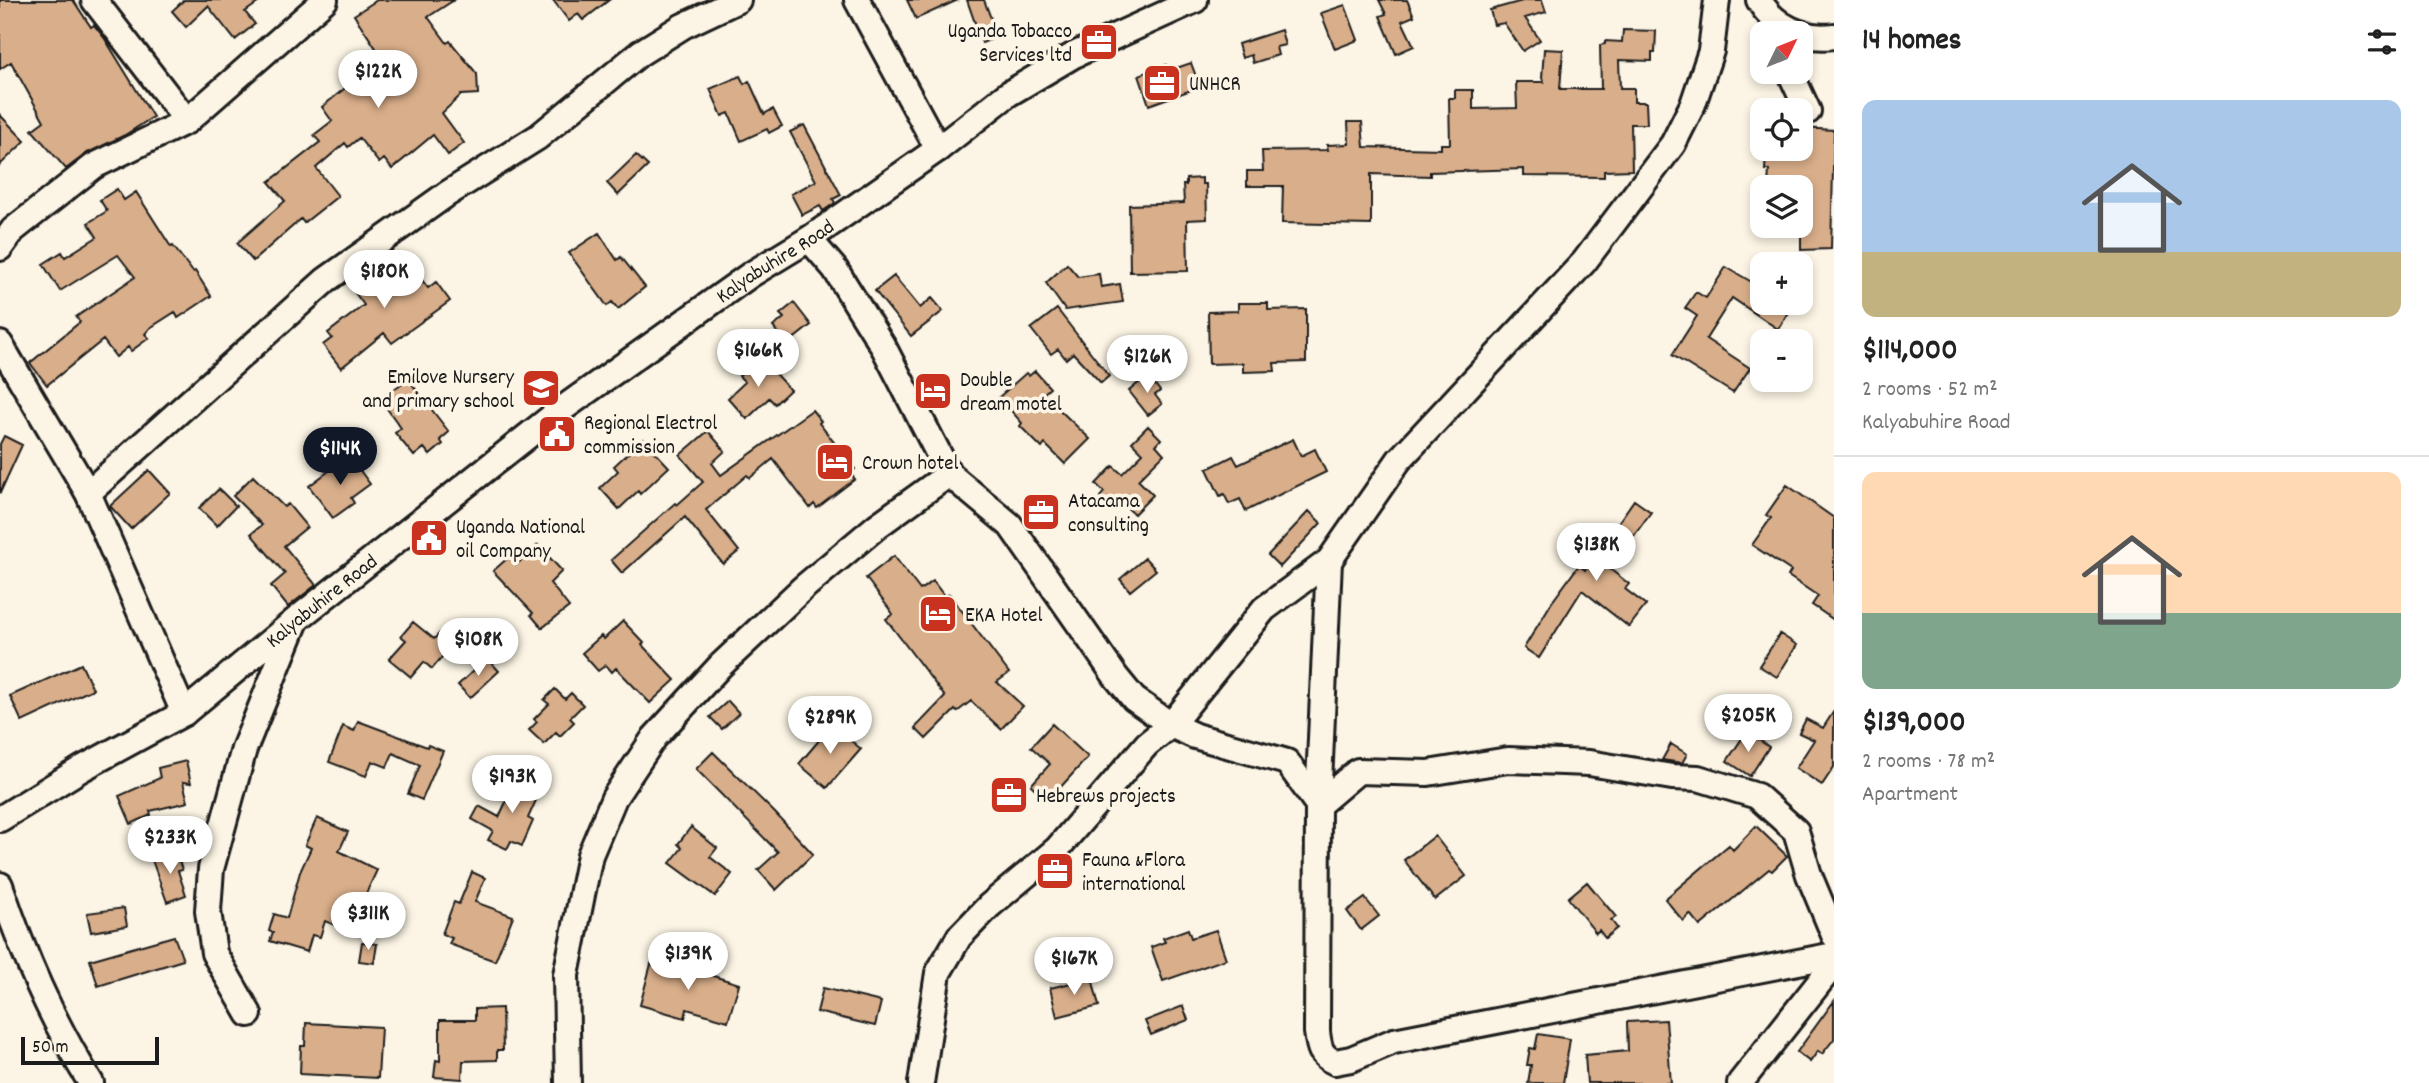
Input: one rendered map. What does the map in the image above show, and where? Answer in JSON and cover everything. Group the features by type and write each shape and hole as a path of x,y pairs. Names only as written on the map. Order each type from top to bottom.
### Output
{"street":[{"path":"94,0 187,121"},
{"path":"0,248 13,230 94,166 187,121 325,0"},
{"path":"88,493 326,280 447,194 538,136 639,53 683,26 738,0"},
{"path":"857,0 937,149"},
{"name":"Kalyabuhire Road","path":"0,819 81,769 184,713 297,619 558,412 750,275 809,239 937,149 1008,94 1074,55 1195,0"},
{"path":"920,1083 938,973 959,937 989,906 1057,849 1147,744 1171,725 1264,609 1329,561 1399,460 1584,262 1673,144 1693,104 1711,51 1717,0"},
{"path":"1759,2 1768,21"},
{"path":"1759,2 1784,28 1820,38 1834,36"},
{"path":"809,239 835,269 884,348 949,474 1010,525 1134,699 1171,725 1195,736 1287,762 1318,805"},
{"path":"0,344 88,493 184,713"},
{"path":"568,1083 566,975 590,855 614,797 654,738 720,666 803,588 949,474"},
{"path":"1329,561 1318,805 1319,1050 1335,1062 1351,1059 1394,1041 1834,955"},
{"path":"249,1014 214,953 208,911 211,869 244,749 297,619"},
{"path":"1318,805 1358,771 1428,773 1508,760 1589,763 1672,777 1698,778 1757,796 1796,831 1809,875 1834,935"},
{"path":"0,885 33,978 71,1052 91,1083"},
{"path":"1740,1083 1834,964"}],"building":[{"path":"0,0 73,0 91,27 94,25 105,39 153,117 125,135 87,153 66,169 32,130 44,121 11,62 0,69"},
{"path":"184,0 262,0 245,12 255,24 235,40 208,6 186,27 172,11"},
{"path":"377,0 454,0 428,17 447,43 450,41 477,74 478,94 461,95 442,113 464,143 448,155 433,135 392,169 384,159 379,163 359,138 348,147 345,143 316,168 338,196 304,223 301,219 253,261 237,243 285,201 269,182 320,142 314,135 332,121 322,107 350,84 353,87 387,65 354,15"},
{"path":"553,0 609,0 583,20 578,14 569,21"},
{"path":"907,0 958,0 916,19"},
{"path":"967,0 984,0 998,37 982,43"},
{"path":"1379,0 1407,0 1414,16 1402,21 1414,46 1396,54 1380,16 1386,14"},
{"path":"1526,0 1542,0 1546,12 1525,18 1540,40 1523,51 1504,23 1494,25 1490,10"},
{"path":"1345,5 1358,40 1335,49 1321,13"},
{"path":"1281,30 1285,45 1276,47 1278,55 1253,63 1251,55 1242,58 1238,44"},
{"path":"1623,30 1656,31 1652,61 1619,60 1620,88 1634,88 1634,102 1646,102 1647,124 1631,124 1632,170 1604,171 1604,177 1524,176 1524,169 1430,172 1430,176 1371,174 1371,225 1282,223 1283,186 1247,186 1247,171 1263,171 1262,151 1328,150 1327,145 1349,144 1348,122 1362,122 1364,147 1441,149 1441,144 1450,144 1449,98 1455,98 1455,90 1473,90 1473,109 1517,108 1516,82 1544,82 1544,49 1563,50 1560,89 1601,89 1600,45 1605,44 1605,41 1622,42"},
{"path":"1191,63 1200,87 1149,105 1139,75 1166,65 1168,71"},
{"path":"740,76 744,84 749,81 764,114 773,109 782,126 769,133 767,129 741,141 729,113 722,116 710,89"},
{"path":"0,115 25,141 0,165"},
{"path":"804,125 841,195 833,199 835,203 823,211 820,206 802,215 791,194 816,181 790,132"},
{"path":"1813,129 1834,130 1831,249 1801,250 1801,238 1813,238 1813,175 1769,175 1769,170 1765,170 1766,161 1813,161"},
{"path":"636,155 648,166 618,195 607,183"},
{"path":"1202,178 1202,184 1206,184 1207,219 1187,220 1188,271 1130,272 1129,205 1184,203 1183,185 1186,185 1186,179"},
{"path":"117,189 124,200 136,192 171,247 173,246 193,272 195,271 211,296 178,318 175,312 150,328 145,334 149,338 131,351 128,347 116,357 103,340 47,385 30,363 80,322 76,317 135,277 118,255 60,291 43,264 62,252 65,257 97,237 88,223 107,211 100,200"},
{"path":"599,233 617,260 621,257 645,287 618,309 612,302 607,306 569,253"},
{"path":"395,259 402,269 410,264 428,288 436,282 450,301 392,343 384,333 341,368 323,345 332,338 328,333 364,305 355,293 359,290 352,280 375,264 380,271"},
{"path":"1067,264 1078,277 1099,274 1101,287 1120,284 1123,302 1065,310 1046,283"},
{"path":"1726,267 1750,281 1750,310 1732,298 1706,339 1750,368 1733,393 1672,355 1697,316 1685,308 1696,292 1706,298"},
{"path":"894,276 920,308 932,298 943,311 911,336 875,291"},
{"path":"794,303 811,325 787,344 773,327 784,318 780,314"},
{"path":"1238,303 1268,303 1268,310 1306,309 1306,362 1274,363 1275,371 1243,372 1243,363 1209,364 1208,312 1238,311"},
{"path":"1057,309 1109,376 1101,383 1073,353 1066,359 1058,349 1051,354 1031,329"},
{"path":"1757,315 1787,315 1778,329"},
{"path":"760,357 790,390 775,404 769,398 747,419 728,398 745,382 739,376"},
{"path":"1035,371 1050,388 1043,394 1090,439 1065,464 1045,444 1042,448 1020,426 1022,423 999,397 1026,373 1029,376"},
{"path":"1148,375 1160,391 1155,395 1162,404 1148,415 1129,391"},
{"path":"408,379 449,432 440,440 443,444 430,455 424,448 414,456 395,433 401,428 380,399"},
{"path":"812,410 855,469 850,473 855,479 817,508 814,504 810,508 773,459 750,478 747,475 706,510 739,551 723,564 685,517 622,573 611,560 703,482 680,455 708,431 725,451 712,463 721,475"},
{"path":"1148,426 1161,439 1156,445 1164,454 1138,480 1153,495 1134,514 1119,500 1111,508 1100,497 1104,492 1096,484 1113,466 1122,474 1143,453 1132,442"},
{"path":"4,436 22,445 0,493 0,444"},
{"path":"643,439 669,467 619,509 600,488 618,471 614,466"},
{"path":"1293,439 1301,456 1315,449 1326,472 1246,511 1240,499 1229,504 1224,494 1220,496 1207,469 1233,456 1238,465"},
{"path":"349,456 370,484 351,498 354,503 333,518 309,486"},
{"path":"149,470 170,493 131,529 110,506"},
{"path":"253,476 284,507 288,504 307,527 284,546 316,585 288,607 271,586 285,574 251,534 262,525 233,496"},
{"path":"1787,485 1834,518 1834,620 1812,605 1818,596 1788,576 1791,571 1752,545 1771,518 1766,515"},
{"path":"219,489 236,506 217,526 199,508"},
{"path":"1634,500 1651,512 1610,569 1629,584 1625,589 1646,605 1629,627 1582,590 1539,658 1524,648 1579,565 1585,570"},
{"path":"1309,511 1321,523 1280,567 1268,555"},
{"path":"538,545 562,571 550,583 569,607 542,628 531,615 533,613 493,571 509,557 516,565"},
{"path":"894,556 920,590 933,581 945,597 949,594 1009,673 997,682 1023,706 1001,729 971,701 957,712 955,710 926,739 915,728 945,697 886,619 893,614 866,578"},
{"path":"1145,558 1156,570 1130,591 1120,579"},
{"path":"623,621 675,680 650,703 616,668 612,672 606,665 598,671 582,653 601,636 604,639"},
{"path":"413,622 434,639 441,632 454,643 432,669 424,662 411,677 389,659 406,640 401,636"},
{"path":"1780,634 1797,645 1777,677 1759,666"},
{"path":"487,658 499,671 470,698 458,685"},
{"path":"81,664 93,689 22,722 10,696"},
{"path":"555,689 565,699 571,693 583,705 570,718 574,722 560,736 556,732 544,744 529,730 537,722 534,719 549,704 544,700"},
{"path":"728,701 739,713 722,729 710,717"},
{"path":"1834,711 1834,767 1822,785 1796,768 1814,740 1799,733 1806,719 1823,728"},
{"path":"358,721 443,751 422,800 408,794 420,765 393,753 387,767 372,761 366,776 329,762 343,726 354,731"},
{"path":"1052,724 1088,757 1048,801 1031,785 1050,764 1031,747"},
{"path":"832,725 861,749 827,788 799,764"},
{"path":"1747,731 1769,747 1750,776 1727,761"},
{"path":"1671,744 1687,754 1682,763 1662,760"},
{"path":"713,752 813,854 776,890 758,870 778,852 696,769"},
{"path":"186,761 191,783 183,782 188,802 150,811 151,815 131,824 119,796 160,778 158,768"},
{"path":"518,776 542,787 528,818 533,821 522,846 511,841 507,849 488,840 493,831 472,819 479,806 499,817"},
{"path":"317,818 348,832 339,851 377,870 365,896 383,904 369,939 325,921 320,937 312,935 307,952 270,941 273,933 269,931 274,914 287,918 300,872 311,848 305,845"},
{"path":"1756,826 1787,856 1772,871 1769,869 1700,926 1690,914 1683,921 1665,899 1729,845 1733,850"},
{"path":"691,827 717,848 710,857 732,874 715,896 670,863 682,848 678,844"},
{"path":"1435,836 1466,876 1435,900 1404,860"},
{"path":"176,852 182,870 178,871 186,895 167,902 152,860"},
{"path":"472,872 485,878 475,902 513,916 495,961 449,944 452,938 442,934 454,902 459,904"},
{"path":"1587,882 1616,917 1611,920 1617,928 1605,938 1599,930 1596,933 1568,898"},
{"path":"1365,898 1379,916 1361,930 1347,911"},
{"path":"124,908 127,926 91,932 87,913"},
{"path":"1188,929 1191,938 1216,930 1226,959 1163,981 1151,947 1165,942 1163,938"},
{"path":"174,936 183,960 98,986 90,960"},
{"path":"362,942 377,944 374,963 359,961"},
{"path":"661,960 739,984 728,1021 687,1009 685,1018 640,1005 651,964 659,967"},
{"path":"1092,978 1099,1006 1057,1017 1050,988"},
{"path":"823,988 881,1002 875,1026 817,1012"},
{"path":"1834,1001 1834,1039 1822,1054 1818,1051 1810,1062 1797,1052"},
{"path":"1183,1006 1188,1020 1151,1035 1145,1021"},
{"path":"502,1008 503,1050 497,1050 497,1060 463,1061 462,1079 434,1077 436,1060 440,1061 440,1020 475,1020 475,1009"},
{"path":"1666,1020 1671,1083 1587,1083 1585,1055 1628,1051 1627,1022"},
{"path":"306,1023 381,1027 378,1078 300,1074 301,1046 305,1046"},
{"path":"1538,1034 1570,1039 1563,1083 1528,1083 1530,1048 1535,1049"}],"place":[{"name":"Uganda Tobacco Services ltd","path":"1099,42"},
{"name":"UNHCR","path":"1162,83"},
{"name":"Emilove Nursery and primary school","path":"541,388"},
{"name":"Double dream motel","path":"933,391"},
{"name":"Regional Electrol commission","path":"557,434"},
{"name":"Crown hotel","path":"835,462"},
{"name":"Atacama consulting","path":"1041,512"},
{"name":"Uganda National oil Company","path":"429,538"},
{"name":"EKA Hotel","path":"938,614"},
{"name":"Hebrews projects","path":"1009,795"},
{"name":"Fauna &Flora international","path":"1055,871"}]}
